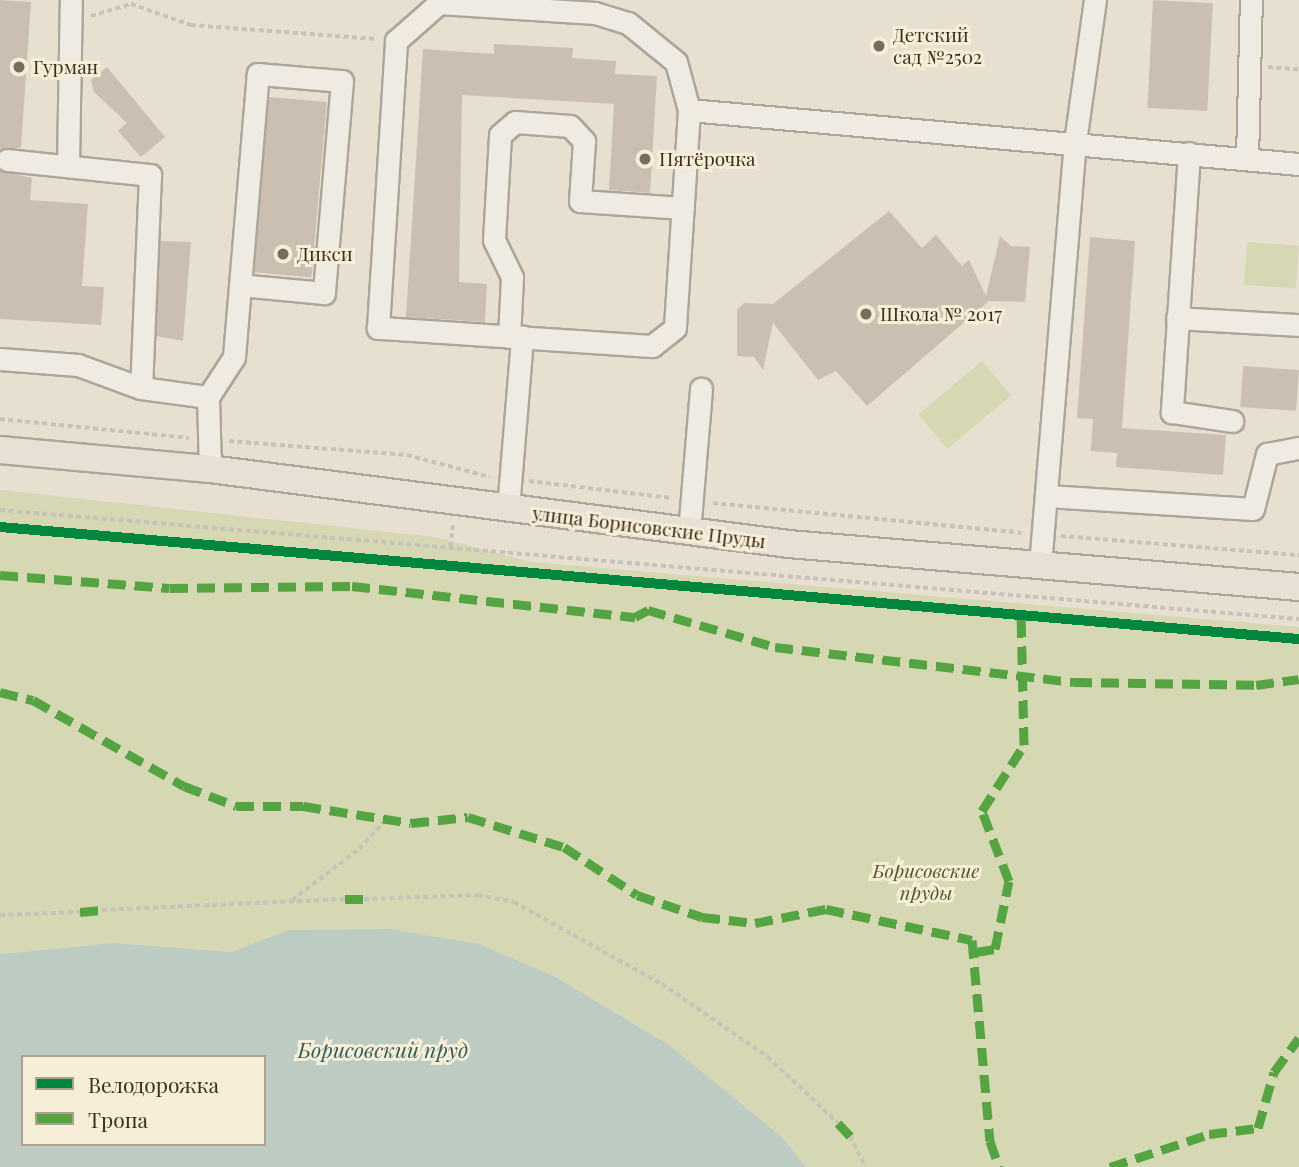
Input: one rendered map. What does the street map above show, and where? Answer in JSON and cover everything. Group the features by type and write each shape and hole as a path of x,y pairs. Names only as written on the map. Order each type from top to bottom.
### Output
{"main road":[{"name":"улица Борисовские Пруды","path":"0,450 210,469 689,532 1040,566 1299,587"}],"lane":[{"path":"1040,566 1075,142 1094,0"},
{"path":"1247,159 1252,66 1251,0"},
{"path":"68,164 71,3"},
{"path":"439,3 595,13 661,44 687,85 689,110 675,328 652,346 378,328 396,41 439,3"},
{"path":"210,469 208,397 234,357 240,285 258,74 342,81 324,293 240,285"},
{"path":"689,110 1075,142 1299,164"},
{"path":"508,509 512,479 515,337 512,277 494,240 500,135 515,122 570,126 584,141 580,201 683,208"},
{"path":"1189,153 1172,412 1233,421"},
{"path":"7,160 134,169 154,182 141,388"},
{"path":"1178,318 1299,325"},
{"path":"0,359 78,365 141,388 208,397"},
{"path":"689,532 701,388"},
{"path":"1047,496 1253,509 1267,454 1299,449"}],"path":[{"path":"71,3 97,18 131,4 191,25 396,41"},
{"path":"1252,66 1299,69"},
{"path":"0,419 211,440 407,455 461,473 691,501 1043,535 1299,555"},
{"path":"0,510 1299,619"},
{"path":"290,901 359,849 388,817"},
{"path":"363,899 478,895 514,902 662,984 768,1056 838,1123"},
{"path":"102,910 345,899"},
{"path":"0,915 80,912"},
{"path":"850,1136 866,1167"}],"green space":[{"path":"1247,242 1299,246 1296,289 1244,285"},
{"path":"982,361 1011,395 947,449 918,414"},
{"name":"Борисовские пруды","path":"0,490 435,537 532,562 1299,627 1299,1167 806,1167 782,1137 669,1045 556,977 479,944 391,929 288,930 232,952 114,943 0,954"}],"water":[{"name":"Борисовский пруд","path":"391,929 479,944 556,977 669,1045 782,1137 806,1167 0,1167 0,954 114,943 232,952 288,930"}],"building":[{"path":"0,0 31,2 21,148 0,149"},
{"path":"1153,0 1213,3 1207,111 1147,108"},
{"path":"494,44 573,48 572,58 616,61 615,74 657,76 650,193 609,190 614,104 462,95 459,282 487,284 485,322 406,317 423,49 494,54"},
{"path":"107,67 165,137 141,157 118,131 127,123 94,92 91,80"},
{"path":"269,97 327,102 311,277 254,272"},
{"path":"0,171 32,178 30,200 88,204 82,286 104,287 101,325 0,319"},
{"path":"889,211 922,248 936,235 962,266 969,260 986,296 1000,236 1011,246 1030,247 1025,302 989,301 867,406 836,371 818,380 773,323 763,370 754,357 737,356 737,310 744,303 773,304"},
{"path":"1090,237 1135,241 1122,428 1226,435 1223,475 1116,467 1117,453 1091,451 1093,419 1077,418"},
{"path":"160,241 191,242 183,341 156,336"},
{"path":"1243,366 1299,370 1296,411 1240,407"}],"marked path":[{"path":"0,575 170,588 352,586 635,617 648,610 775,647 1074,682 1256,685 1299,679"},
{"path":"976,952 995,949 1009,881 982,811 1024,745 1021,615"},
{"path":"0,692 33,700 184,786 236,806 303,806 411,823 468,817 564,847 637,895 702,917 755,923 826,909 972,940 990,1141 999,1167"},
{"path":"345,899 364,899"},
{"path":"80,912 102,910"},
{"path":"1110,1167 1209,1134 1258,1128 1274,1072 1299,1038"},
{"path":"838,1123 850,1136"}],"cycle path":[{"path":"0,527 1299,639"}],"place":[{"name":"Детский сад №2502","path":"879,46"},
{"name":"Гурман","path":"19,67"},
{"name":"Пятёрочка","path":"645,159"},
{"name":"Дикси","path":"283,254"},
{"name":"Школа № 2017","path":"866,314"}]}
